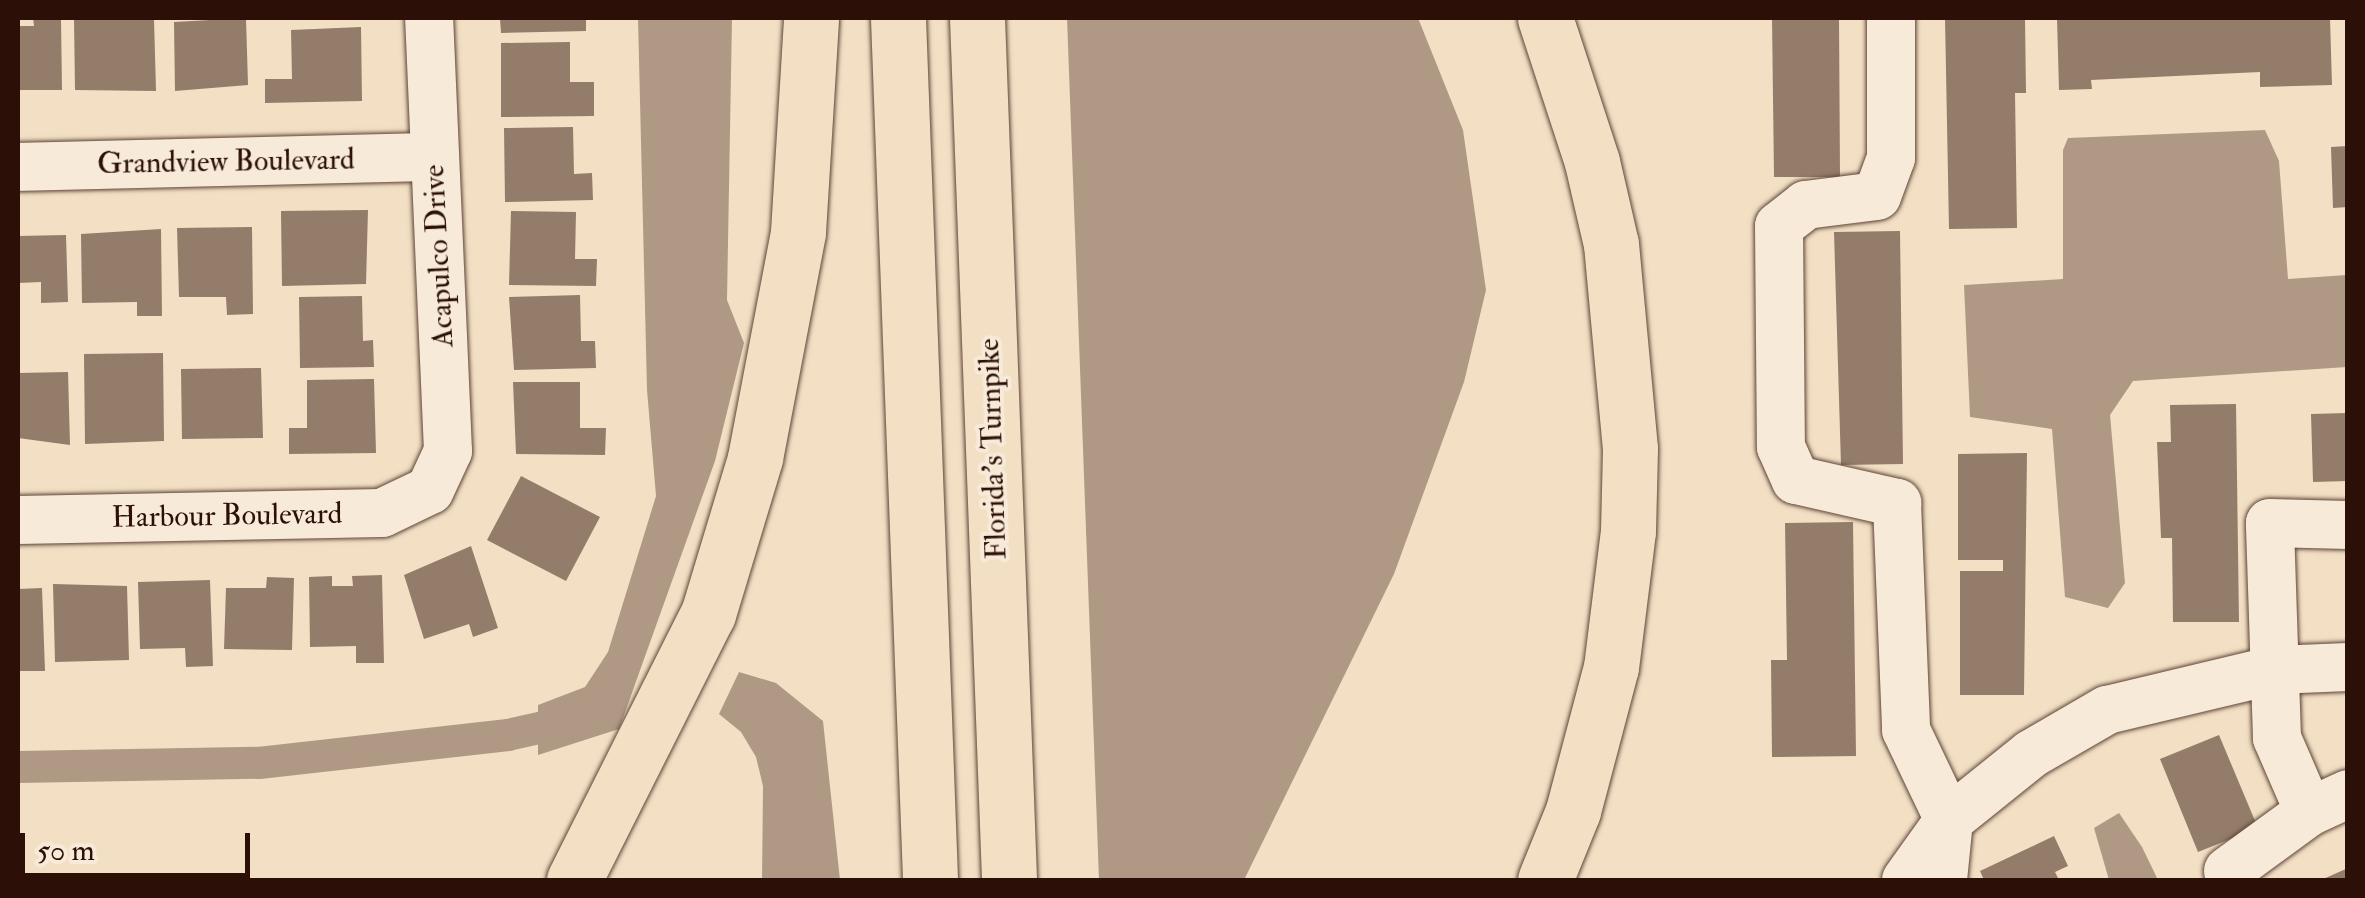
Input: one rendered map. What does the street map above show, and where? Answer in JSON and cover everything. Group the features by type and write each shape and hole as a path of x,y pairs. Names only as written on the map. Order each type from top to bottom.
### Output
{"highway":[{"path":"574,880 708,614 755,458 798,232 810,18"},
{"path":"898,18 930,880"},
{"name":"Florida's Turnpike","path":"976,18 1010,880"},
{"path":"1545,18 1592,162 1611,244 1630,448 1628,531 1611,667 1573,812 1545,880"},
{"path":"556,880 606,820"}],"street":[{"name":"Acapulco Drive","path":"430,18 448,450 430,490"},
{"path":"1891,18 1891,158 1878,196 1806,205 1779,226 1781,447 1796,480 1897,503 1906,730 1950,820 1943,880"},
{"name":"Grandview Boulevard","path":"18,166 434,157"},
{"name":"Harbour Boulevard","path":"18,520 382,513 430,490"},
{"path":"2228,871 2328,803 2278,738 2270,523 2348,525"},
{"path":"1906,880 1950,820 2031,754 2107,710 2275,670 2348,667"}],"shaded area":[{"path":"638,18 732,18 727,300 744,343 715,461 619,729 538,755 538,705 585,687 608,652 656,496 647,390"},
{"path":"1067,18 1418,18 1463,130 1486,290 1464,382 1394,574 1244,880 1099,880"},
{"path":"2265,130 2279,161 2288,279 2347,275 2347,367 2133,381 2110,415 2125,583 2108,608 2065,597 2052,429 1970,417 1964,285 2063,279 2063,150 2068,138"},
{"path":"739,672 776,683 823,721 840,880 762,880 763,786 756,757 741,732 719,714"},
{"path":"2119,813 2158,880 2109,880 2094,828"}],"building":[{"path":"33,18 61,18 62,90 18,90 18,26 34,26"},
{"path":"74,18 154,19 156,91 75,90"},
{"path":"246,18 248,85 175,91 174,22"},
{"path":"500,18 586,18 586,31 501,33"},
{"path":"1772,18 1839,18 1840,177 1774,177"},
{"path":"1945,18 2025,18 2026,93 2015,93 2017,228 1949,229"},
{"path":"2057,18 2330,18 2332,85 2260,87 2260,72 2091,80 2092,89 2059,90"},
{"path":"361,27 362,101 265,103 265,79 292,79 291,30"},
{"path":"570,42 570,82 594,82 594,116 501,117 501,43"},
{"path":"573,127 574,174 592,173 593,200 505,202 504,128"},
{"path":"2348,146 2348,207 2333,208 2331,147"},
{"path":"368,210 366,284 282,286 281,211"},
{"path":"511,211 576,212 575,259 597,259 596,286 509,285"},
{"path":"252,227 253,314 227,315 226,297 179,297 177,228"},
{"path":"161,229 162,316 137,316 137,302 82,303 81,234"},
{"path":"1900,231 1903,464 1841,465 1834,232"},
{"path":"66,235 68,302 41,303 41,282 18,283 18,236"},
{"path":"580,295 581,341 595,341 596,368 514,370 509,297"},
{"path":"362,296 363,341 373,340 374,367 300,368 299,297"},
{"path":"163,353 164,441 85,444 84,354"},
{"path":"261,368 263,438 182,439 181,369"},
{"path":"68,372 70,445 18,438 18,373"},
{"path":"374,379 376,453 289,454 289,428 307,428 307,380"},
{"path":"513,382 580,382 580,428 606,428 605,455 516,454"},
{"path":"2236,404 2239,622 2173,622 2172,538 2161,538 2157,442 2171,442 2170,405"},
{"path":"2348,413 2348,481 2313,482 2311,414"},
{"path":"2027,453 2024,695 1960,695 1960,571 2003,571 2003,560 1958,560 1958,454"},
{"path":"521,476 600,517 566,581 487,540"},
{"path":"1853,522 1856,756 1772,757 1771,660 1787,660 1785,523"},
{"path":"471,546 498,628 473,637 469,624 424,639 404,575"},
{"path":"382,575 384,663 356,663 356,646 310,647 309,577 332,576 332,586 353,586 352,576"},
{"path":"267,577 294,578 292,650 224,649 226,588 266,588"},
{"path":"210,580 213,666 186,667 185,648 140,649 138,582"},
{"path":"53,584 127,586 129,660 55,662"},
{"path":"42,588 45,671 18,671 18,589"},
{"path":"2219,735 2258,828 2198,852 2160,759"},
{"path":"2054,836 2068,866 2055,872 2059,880 1984,880 1980,871"},
{"path":"2348,868 2348,880 2321,880"}],"waterway":[{"path":"18,767 259,763 508,735 580,719"}]}
